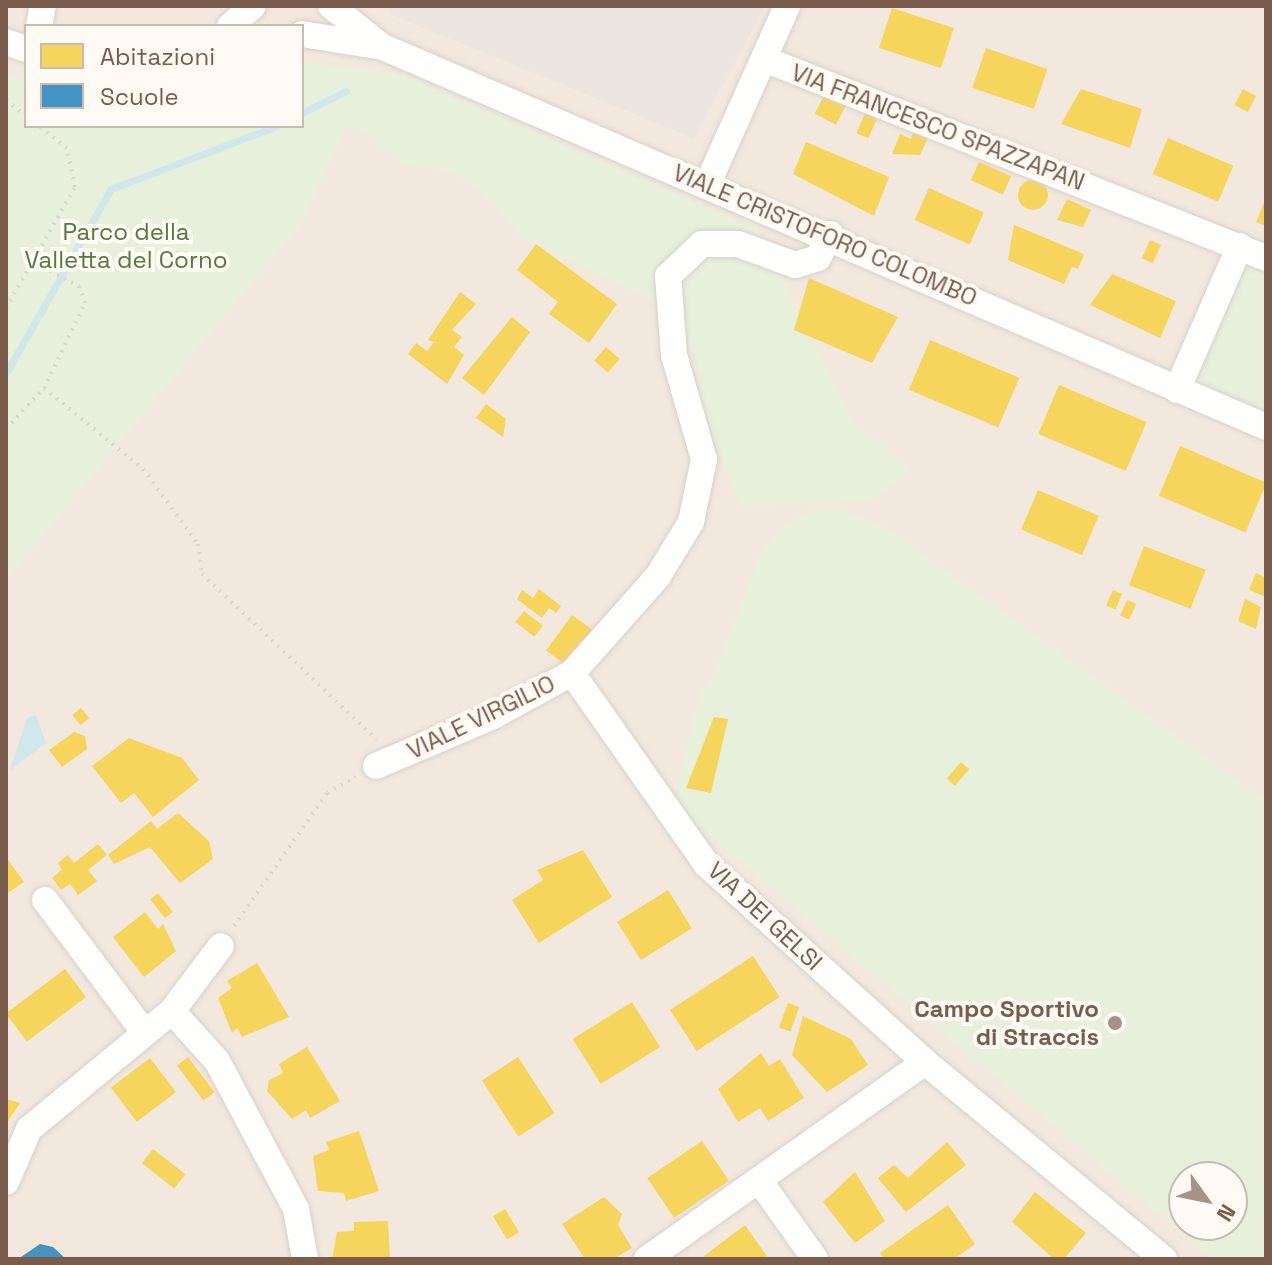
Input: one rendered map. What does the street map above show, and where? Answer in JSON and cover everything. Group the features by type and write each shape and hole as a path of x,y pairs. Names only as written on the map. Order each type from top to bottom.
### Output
{"street":[{"path":"232,24 253,6"},
{"name":"VIALE CRISTOFORO COLOMBO","path":"331,6 383,47"},
{"path":"764,59 787,6"},
{"name":"VIALE CRISTOFORO COLOMBO","path":"304,34 383,47 830,234 1266,427"},
{"name":"VIA FRANCESCO SPAZZAPAN","path":"708,183 764,59 1266,258"},
{"name":"VIALE VIRGILIO","path":"386,762 572,673 658,576 691,522 704,459 674,355 668,276 702,244 738,244 795,265 818,258 830,234"},
{"path":"1177,390 1240,246"},
{"name":"VIA DEI GELSI","path":"572,673 706,864 925,1062 1164,1259"},
{"path":"45,900 145,1033"},
{"path":"6,1182 29,1129 172,1011 221,946"},
{"path":"172,1011 217,1061 296,1209 305,1259"},
{"path":"647,1259 761,1183 925,1062"},
{"path":"761,1183 815,1259"}],"path":[{"path":"6,100 24,114"},
{"path":"6,308 75,187 67,148 42,128"},
{"path":"6,429 44,388 85,303 76,285 34,262"},
{"path":"44,388 143,469 198,544 202,574 248,626 386,762 327,793 221,946"}],"shaded area":[{"path":"6,6 388,6 391,15 694,139 766,6 1266,6 1266,1259 6,1259"},
{"path":"388,6 766,6 694,139 391,15"}],"green space":[{"name":"Parco della Valletta del Corno","path":"304,62 404,75 758,229 850,417 912,471 870,501 740,506 705,416 695,355 673,310 520,237 497,206 455,172 402,164 364,131 347,126 301,224 6,580 6,74 24,80 24,128 304,128"},
{"path":"1240,246 1266,258 1266,427 1177,390"},
{"path":"843,510 886,528 1266,801 1266,1259 1212,1259 1191,1241 1248,1241 1248,1161 1168,1161 1168,1222 673,805 701,688 708,689 762,550 778,530 810,511"}],"water":[{"path":"36,715 46,743 10,770 27,718"}],"building: Abitazioni":[{"path":"892,8 954,28 941,68 879,48"},
{"path":"986,48 1047,69 1034,109 972,88"},
{"path":"1081,89 1142,109 1130,148 1061,124"},
{"path":"1243,89 1256,96 1248,112 1235,105"},
{"path":"825,94 846,105 836,125 815,113"},
{"path":"865,113 877,118 868,138 856,133"},
{"path":"913,132 928,138 920,155 892,154 900,134 911,139"},
{"path":"1168,138 1233,166 1218,202 1153,174"},
{"path":"806,142 889,177 874,216 793,174"},
{"path":"979,162 1011,176 1003,195 971,180"},
{"path":"1033,180 1044,184 1048,195 1044,206 1033,210 1022,206 1018,195 1022,184"},
{"path":"929,188 984,212 970,244 915,220"},
{"path":"1266,198 1266,226 1256,222"},
{"path":"1067,199 1091,210 1083,227 1057,220"},
{"path":"1014,225 1084,254 1078,269 1072,267 1064,284 1008,260"},
{"path":"1150,240 1161,245 1153,263 1142,258"},
{"path":"536,244 617,304 589,343 549,314 558,302 517,270"},
{"path":"1112,274 1176,301 1160,338 1090,305"},
{"path":"809,278 898,317 872,363 794,330"},
{"path":"460,292 476,304 452,330 462,337 454,347 464,355 447,384 408,354 416,343 427,351 434,342 428,340"},
{"path":"512,317 530,332 484,395 462,378"},
{"path":"930,340 1019,378 998,428 909,390"},
{"path":"606,347 620,359 608,372 594,361"},
{"path":"1059,385 1146,422 1126,471 1038,434"},
{"path":"486,404 506,419 503,437 476,418"},
{"path":"1180,446 1266,483 1245,532 1159,496"},
{"path":"1038,490 1099,516 1082,555 1021,530"},
{"path":"1144,546 1206,570 1191,609 1129,585"},
{"path":"1256,573 1266,578 1264,596 1249,590"},
{"path":"539,589 561,606 556,613 549,608 542,618 517,599 522,590 533,598"},
{"path":"1113,590 1122,594 1115,610 1106,606"},
{"path":"1245,599 1261,607 1256,629 1238,621"},
{"path":"1127,600 1136,604 1129,620 1120,616"},
{"path":"524,611 543,626 534,637 515,622"},
{"path":"572,615 595,632 570,668 546,651"},
{"path":"81,708 89,718 81,725 72,715"},
{"path":"714,717 728,719 711,793 686,788"},
{"path":"74,732 85,736 87,749 62,767 49,750"},
{"path":"129,738 182,758 199,780 153,817 134,793 121,803 92,766"},
{"path":"961,762 969,769 955,786 947,779"},
{"path":"178,813 209,841 213,859 180,883 150,847 114,864 108,855 151,821 157,829"},
{"path":"98,844 107,855 88,870 97,881 78,895 70,884 61,890 52,878 62,870 58,863 68,855 74,863"},
{"path":"583,850 612,897 539,943 512,900 543,880 537,870"},
{"path":"6,857 24,882 6,894"},
{"path":"668,890 692,928 641,960 617,922"},
{"path":"158,893 173,912 165,918 150,899"},
{"path":"145,912 158,929 163,924 176,951 144,977 113,937"},
{"path":"753,956 780,997 697,1051 670,1010"},
{"path":"257,963 289,1017 242,1037 237,1028 232,1033 218,998 232,988 227,981"},
{"path":"65,969 86,997 27,1041 6,1013"},
{"path":"632,1002 660,1047 601,1084 573,1039"},
{"path":"788,1003 799,1007 790,1032 779,1027"},
{"path":"803,1016 851,1039 868,1065 827,1092 792,1055"},
{"path":"307,1047 340,1101 310,1118 306,1110 292,1119 267,1091 269,1080 283,1073 279,1064"},
{"path":"761,1053 769,1066 780,1059 804,1098 768,1121 760,1108 738,1122 718,1089"},
{"path":"188,1057 214,1092 203,1101 177,1065"},
{"path":"518,1057 554,1113 518,1137 482,1080"},
{"path":"150,1058 176,1092 137,1122 111,1087"},
{"path":"6,1099 20,1103 6,1124"},
{"path":"359,1131 379,1191 346,1201 344,1193 318,1191 313,1156 329,1150 326,1142"},
{"path":"702,1141 729,1181 674,1218 647,1178"},
{"path":"947,1142 966,1165 906,1212 878,1178 894,1165 908,1178"},
{"path":"153,1149 185,1174 174,1188 142,1163"},
{"path":"855,1172 885,1221 855,1243 823,1202"},
{"path":"1035,1192 1086,1233 1064,1259 1054,1259 1012,1222"},
{"path":"604,1197 622,1214 618,1225 632,1248 613,1259 585,1259 562,1224"},
{"path":"948,1205 975,1244 954,1259 884,1259 880,1253"},
{"path":"505,1209 519,1232 507,1239 493,1216"},
{"path":"388,1221 390,1259 332,1259 337,1232 354,1231 354,1222"},
{"path":"745,1225 769,1259 706,1259 704,1256"}],"building: Scuole":[{"path":"40,1244 53,1247 66,1259 18,1259"}],"waterway":[{"path":"304,112 346,91"},
{"path":"6,373 111,189 272,128"}],"place":[{"name":"Campo Sportivo di Straccis","path":"1115,1023"}]}
